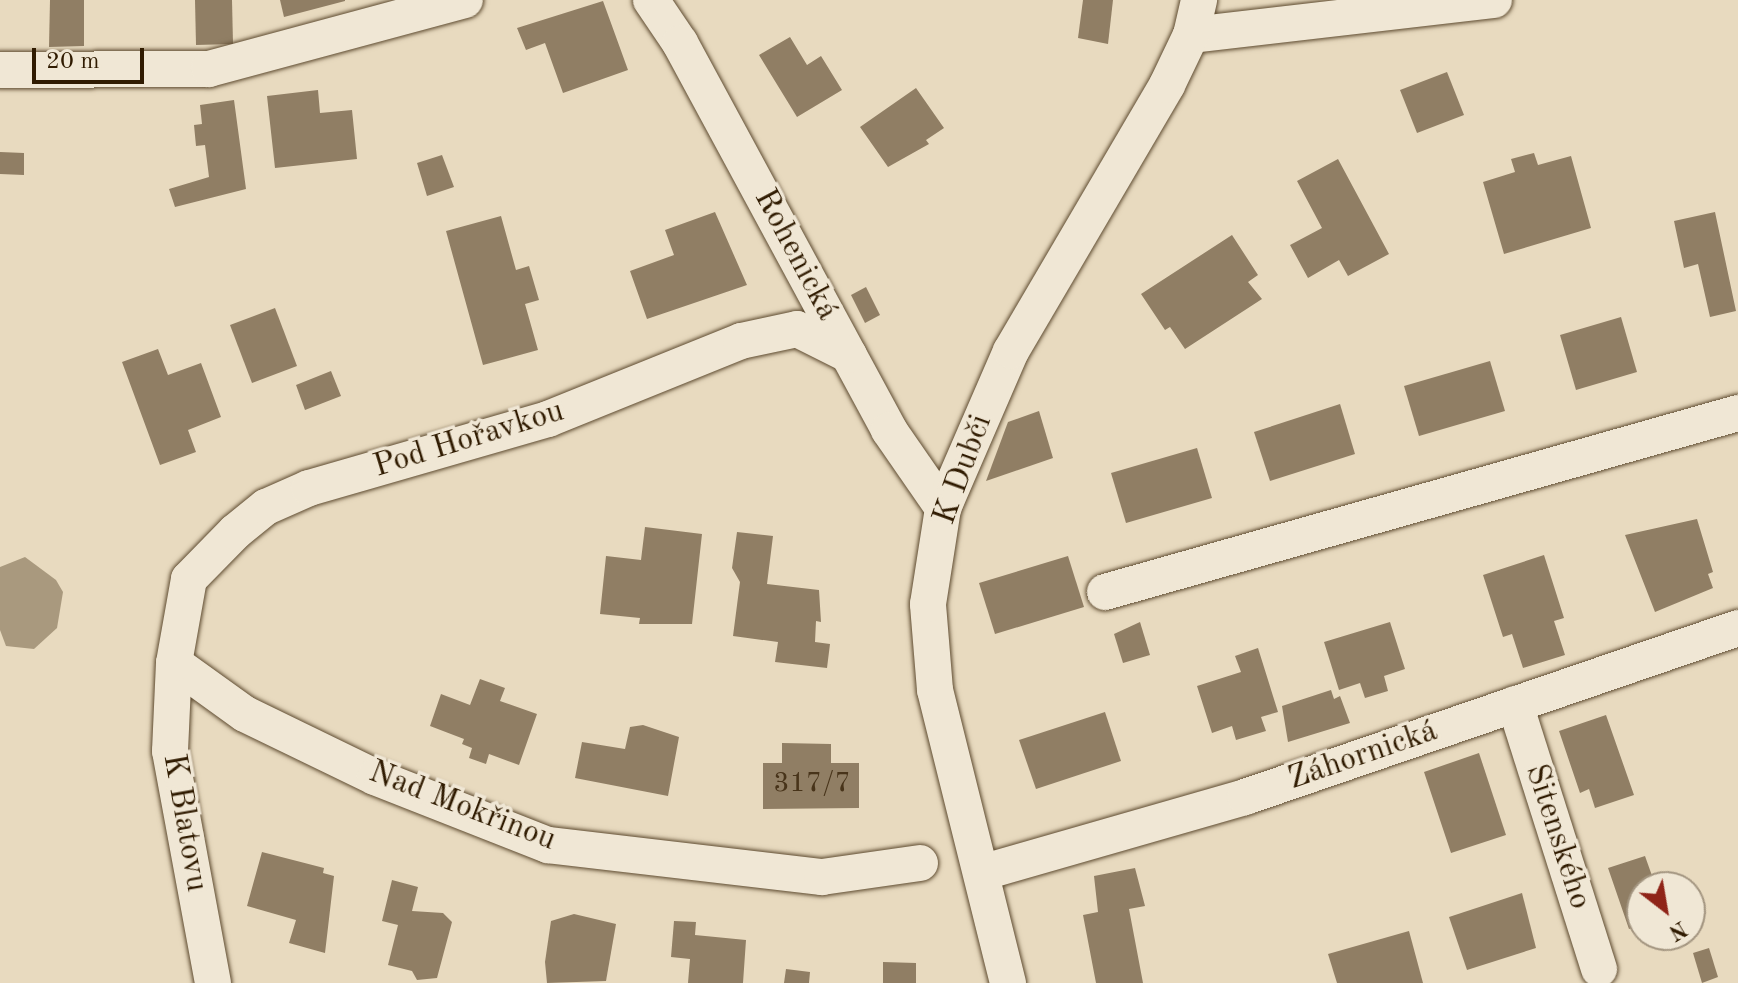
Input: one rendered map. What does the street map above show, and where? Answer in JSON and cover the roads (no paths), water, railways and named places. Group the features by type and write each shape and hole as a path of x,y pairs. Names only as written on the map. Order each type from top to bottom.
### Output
{"street":[{"path":"0,70 209,69 465,0"},
{"name":"Rohenická","path":"651,0 680,43 889,430 943,508"},
{"name":"K Dubči","path":"1008,983 984,872 935,690 928,604 943,508 1011,351 1167,85 1191,35 1199,0"},
{"path":"1191,35 1494,0"},
{"name":"Pod Hořavkou","path":"174,663 189,579 266,507 309,488 548,419 741,341 797,329 849,355"},
{"path":"1105,592 1738,413"},
{"name":"Záhornická","path":"984,872 1245,797 1738,628"},
{"name":"Nad Mokřinou","path":"174,663 271,726 375,777 548,845 822,877 920,863"},
{"name":"K Blatovu","path":"174,663 170,751 213,983"},
{"name":"Sitenského","path":"1515,704 1599,969"}]}
